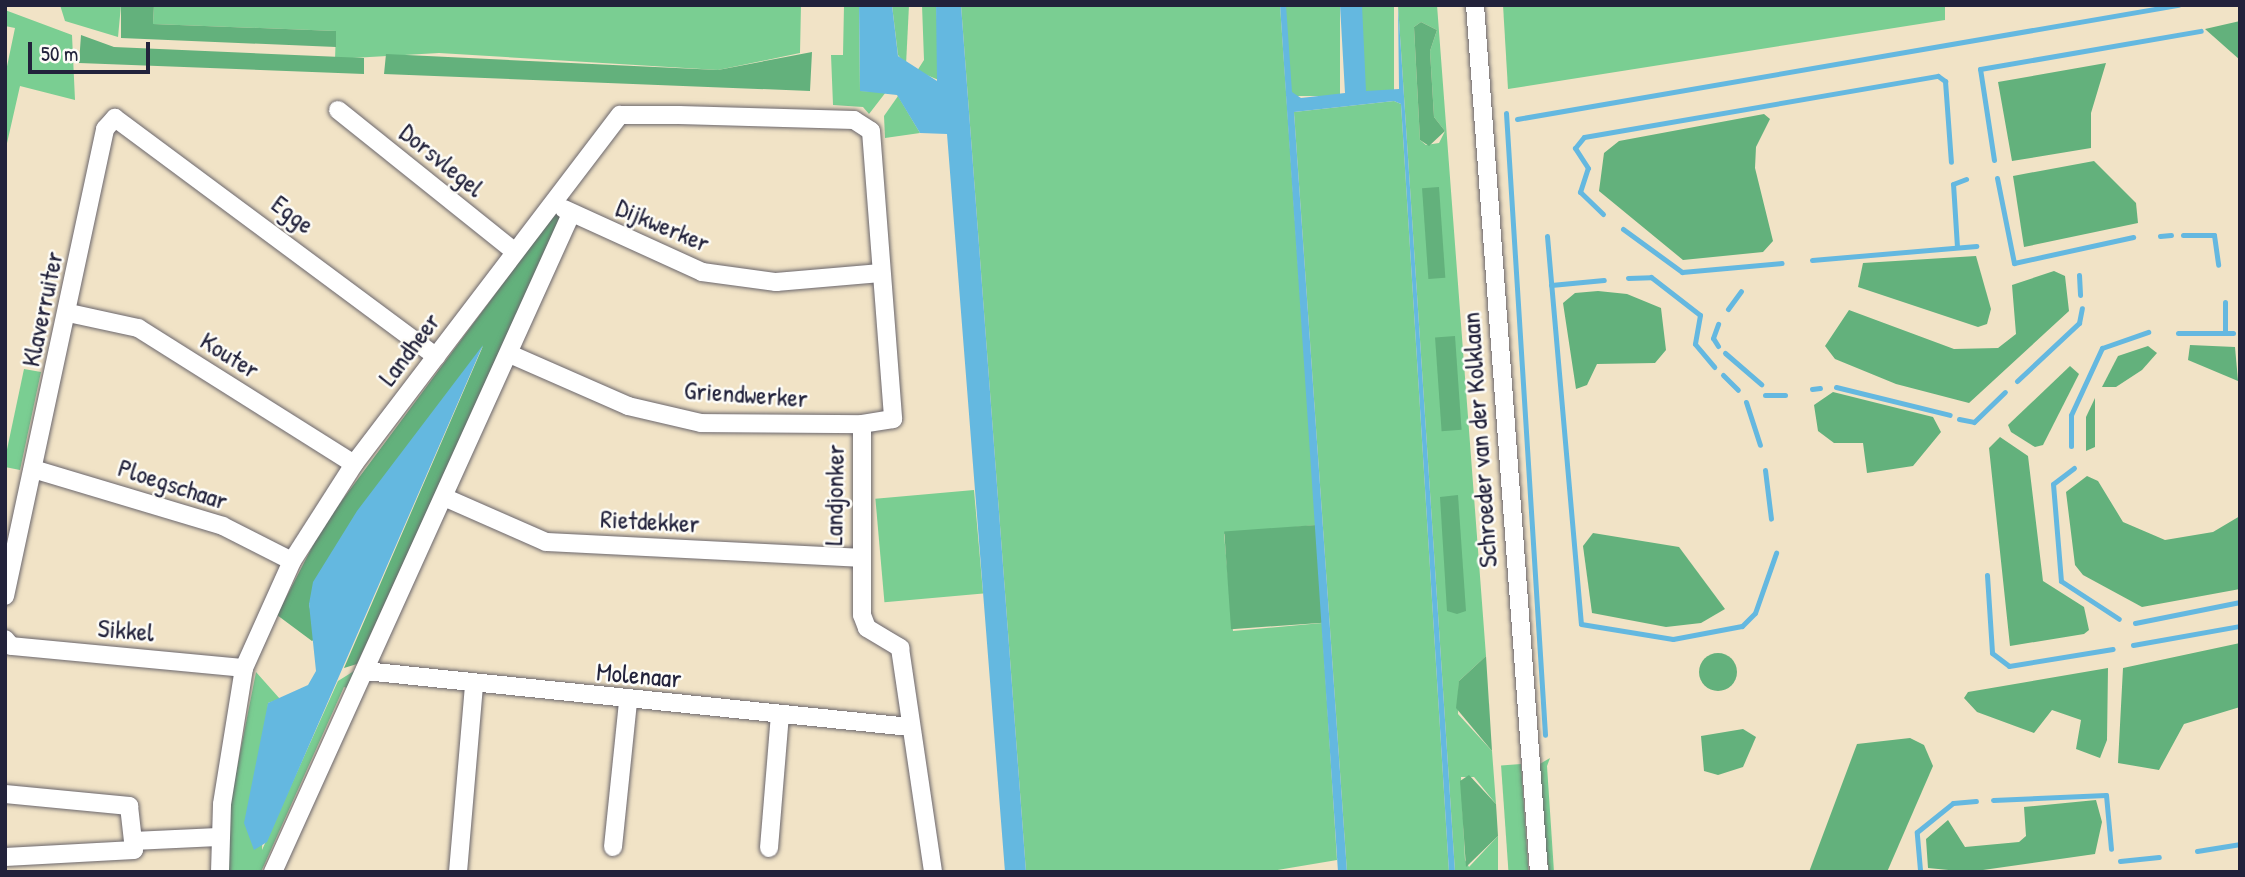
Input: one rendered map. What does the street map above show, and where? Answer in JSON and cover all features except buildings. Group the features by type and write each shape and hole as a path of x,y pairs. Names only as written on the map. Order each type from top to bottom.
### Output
{"street":[{"name":"Schroeder van der Kolklaan","path":"1475,5 1539,872"},
{"name":"Dorsvlegel","path":"338,110 514,251"},
{"name":"Landheer","path":"220,872 218,837 244,668 292,561 354,464 620,115 867,125"},
{"name":"Klaverruiter","path":"5,596 69,313 105,129 115,118"},
{"name":"Egge","path":"115,118 436,356"},
{"name":"Landjonker","path":"867,125 893,419 862,424 862,615 867,628 901,648 910,727 933,872"},
{"name":"Dijkwerker","path":"555,202 571,214 702,272 776,282 881,273"},
{"path":"274,872 512,355 571,214"},
{"name":"Kouter","path":"69,313 138,328 354,464"},
{"name":"Griendwerker","path":"512,355 628,406 701,423 862,424"},
{"name":"Ploegschaar","path":"33,469 223,526 292,561"},
{"name":"Rietdekker","path":"446,498 546,542 860,558"},
{"name":"Sikkel","path":"5,639 11,646 244,668"},
{"name":"Molenaar","path":"365,671 474,686 910,727"},
{"path":"458,872 474,686"},
{"path":"613,846 628,701"},
{"path":"769,848 780,714"},
{"path":"5,794 129,806 134,849 5,857"},
{"path":"133,841 218,837"}],"green space":[{"path":"60,5 121,5 118,37 65,21"},
{"path":"121,5 154,5 153,24 336,31 336,47 121,38"},
{"path":"154,5 801,5 800,53 718,70 439,53 335,59 336,31 153,24"},
{"path":"844,5 859,5 860,91 886,92 869,114 863,107 833,105 831,55 843,55"},
{"path":"892,5 909,5 906,65 898,55"},
{"path":"922,5 936,5 941,81 917,71 924,60"},
{"path":"961,5 1280,5 1316,525 1224,534 1233,631 1322,623 1337,860 1265,872 1026,872"},
{"path":"1286,5 1340,5 1340,96 1286,96"},
{"path":"1362,5 1394,5 1394,91 1362,91"},
{"path":"1398,5 1437,5 1486,656 1459,681 1458,714 1492,751 1496,804 1474,777 1461,777 1465,860 1469,867 1498,836 1498,872 1455,872","holes":["1421,22 1437,30 1430,51 1434,117 1445,131 1439,143 1426,145 1420,140 1414,27"]},
{"path":"1503,5 1945,5 1945,20 1508,89"},
{"path":"5,10 72,35 75,100 20,86 5,152 5,76 15,28 5,26"},
{"path":"2240,21 2240,60 2205,29"},
{"path":"1421,22 1437,30 1430,51 1434,117 1445,131 1429,146 1420,140 1414,27"},
{"path":"81,35 114,47 364,58 364,74 79,63"},
{"path":"812,52 810,91 384,74 386,54 718,70"},
{"path":"2106,63 2091,113 2091,148 2012,161 1998,82"},
{"path":"898,96 920,133 885,138 884,116"},
{"path":"1394,101 1401,104 1449,872 1347,872 1294,112"},
{"path":"1764,114 1770,119 1756,147 1755,168 1773,241 1763,252 1683,260 1599,191 1604,153 1619,141"},
{"path":"2094,161 2136,203 2138,223 2024,247 2013,176"},
{"path":"1439,187 1445,278 1428,279 1422,188"},
{"path":"557,211 562,217 357,664 344,668 483,346 309,604 316,638 312,641 277,615 323,526"},
{"path":"1976,256 1991,309 1987,324 1978,327 1858,287 1863,263"},
{"path":"2054,271 2065,276 2069,311 1969,403 1896,384 1835,359 1825,346 1849,310 1954,349 1998,348 2016,334 2012,285"},
{"path":"1598,291 1627,294 1661,308 1666,350 1655,363 1597,364 1587,385 1576,389 1563,303 1575,293"},
{"path":"1455,336 1462,430 1442,431 1435,337"},
{"path":"2190,345 2235,347 2238,381 2188,360"},
{"path":"2148,346 2157,353 2142,370 2116,387 2102,387 2118,356"},
{"path":"2070,366 2079,374 2043,445 2035,447 2011,432 2008,425"},
{"path":"24,369 41,372 20,470 5,467 5,459"},
{"path":"1833,392 1933,417 1941,432 1913,466 1867,473 1863,443 1834,443 1818,431 1814,405"},
{"path":"2095,398 2095,447 2086,451 2086,417"},
{"path":"2000,437 2028,456 2043,581 2084,607 2089,630 2084,634 2010,646 1989,448"},
{"path":"2087,476 2098,481 2123,522 2165,540 2213,532 2240,516 2240,589 2142,607 2083,575 2075,565 2066,492"},
{"path":"974,490 983,594 884,602 875,499"},
{"path":"1458,495 1466,611 1457,614 1447,611 1440,497"},
{"path":"1316,525 1323,623 1231,629 1224,531"},
{"path":"1593,533 1679,547 1725,609 1701,623 1666,627 1592,613 1583,546"},
{"path":"2240,643 2240,707 2184,724 2159,770 2118,763 2123,668"},
{"path":"1718,653 1731,659 1737,672 1731,685 1718,691 1705,685 1699,672 1705,659"},
{"path":"1486,656 1492,751 1456,708 1459,681"},
{"path":"2108,668 2107,740 2100,758 2076,749 2081,720 2052,710 2034,733 1977,712 1964,698 1968,692"},
{"path":"354,671 359,672 350,689 344,687 261,872 227,872 225,829 256,672 280,699 268,703 262,850 338,681"},
{"path":"1743,729 1756,737 1743,767 1718,775 1704,771 1701,736"},
{"path":"1910,738 1924,745 1933,766 1887,872 1809,872 1857,744"},
{"path":"1550,758 1547,766 1554,872 1549,872 1537,782 1538,765"},
{"path":"1521,764 1529,872 1509,872 1501,765"},
{"path":"1469,775 1496,804 1498,836 1466,867 1460,781"},
{"path":"2096,800 2102,822 2095,854 1969,872 1928,868 1926,839 1948,820 1965,847 2019,842 2026,836 2024,807"}],"water":[{"path":"859,5 892,5 898,56 937,81 936,5 961,5 1026,872 1005,872 947,134 920,133 897,95 860,91"},
{"path":"1280,5 1286,5 1292,92 1301,98 1345,93 1340,5 1362,5 1366,91 1399,89 1398,5 1455,872 1449,872 1401,104 1394,101 1294,112 1347,872 1338,872"},
{"path":"483,345 267,842 254,850 244,823 268,703 308,685 316,671 309,604 313,582 357,511"}],"waterway":[{"path":"1517,119 2178,5"},
{"path":"1994,160 1980,69 2201,31"},
{"path":"1603,214 1580,192 1588,168 1575,148 1584,137 1938,76 1945,81 1951,162"},
{"path":"1506,113 1545,735"},
{"path":"1997,178 2014,263 2133,237"},
{"path":"1957,247 1953,184 1966,179"},
{"path":"1623,229 1682,272 1782,263"},
{"path":"2160,236 2171,235"},
{"path":"2183,235 2214,235 2218,265"},
{"path":"1547,236 1581,624 1673,639 1742,626 1755,613 1776,553"},
{"path":"1812,260 1976,246"},
{"path":"2079,275 2080,295"},
{"path":"1628,278 1651,277 1700,315 1695,344 1714,367"},
{"path":"1551,285 1604,280"},
{"path":"1728,309 1741,291"},
{"path":"2225,302 2225,333"},
{"path":"2017,381 2079,323 2082,308"},
{"path":"1718,324 1713,338 1718,346"},
{"path":"2071,446 2071,415 2102,348 2148,332"},
{"path":"2178,333 2233,333"},
{"path":"1725,353 1761,384"},
{"path":"1723,375 1738,390"},
{"path":"1836,387 1950,415"},
{"path":"1812,389 1820,388"},
{"path":"1959,419 1974,422 2005,392"},
{"path":"1765,395 1785,395"},
{"path":"1746,402 1760,445"},
{"path":"2074,468 2053,484 2061,581 2119,619"},
{"path":"1765,470 1771,519"},
{"path":"1987,575 1992,653 2009,666 2113,649"},
{"path":"2135,623 2240,602"},
{"path":"2133,645 2240,626"},
{"path":"1993,800 2106,795 2111,849"},
{"path":"1920,870 1917,832 1953,803 1976,801"},
{"path":"2197,851 2240,844"},
{"path":"2120,861 2159,857"}]}
